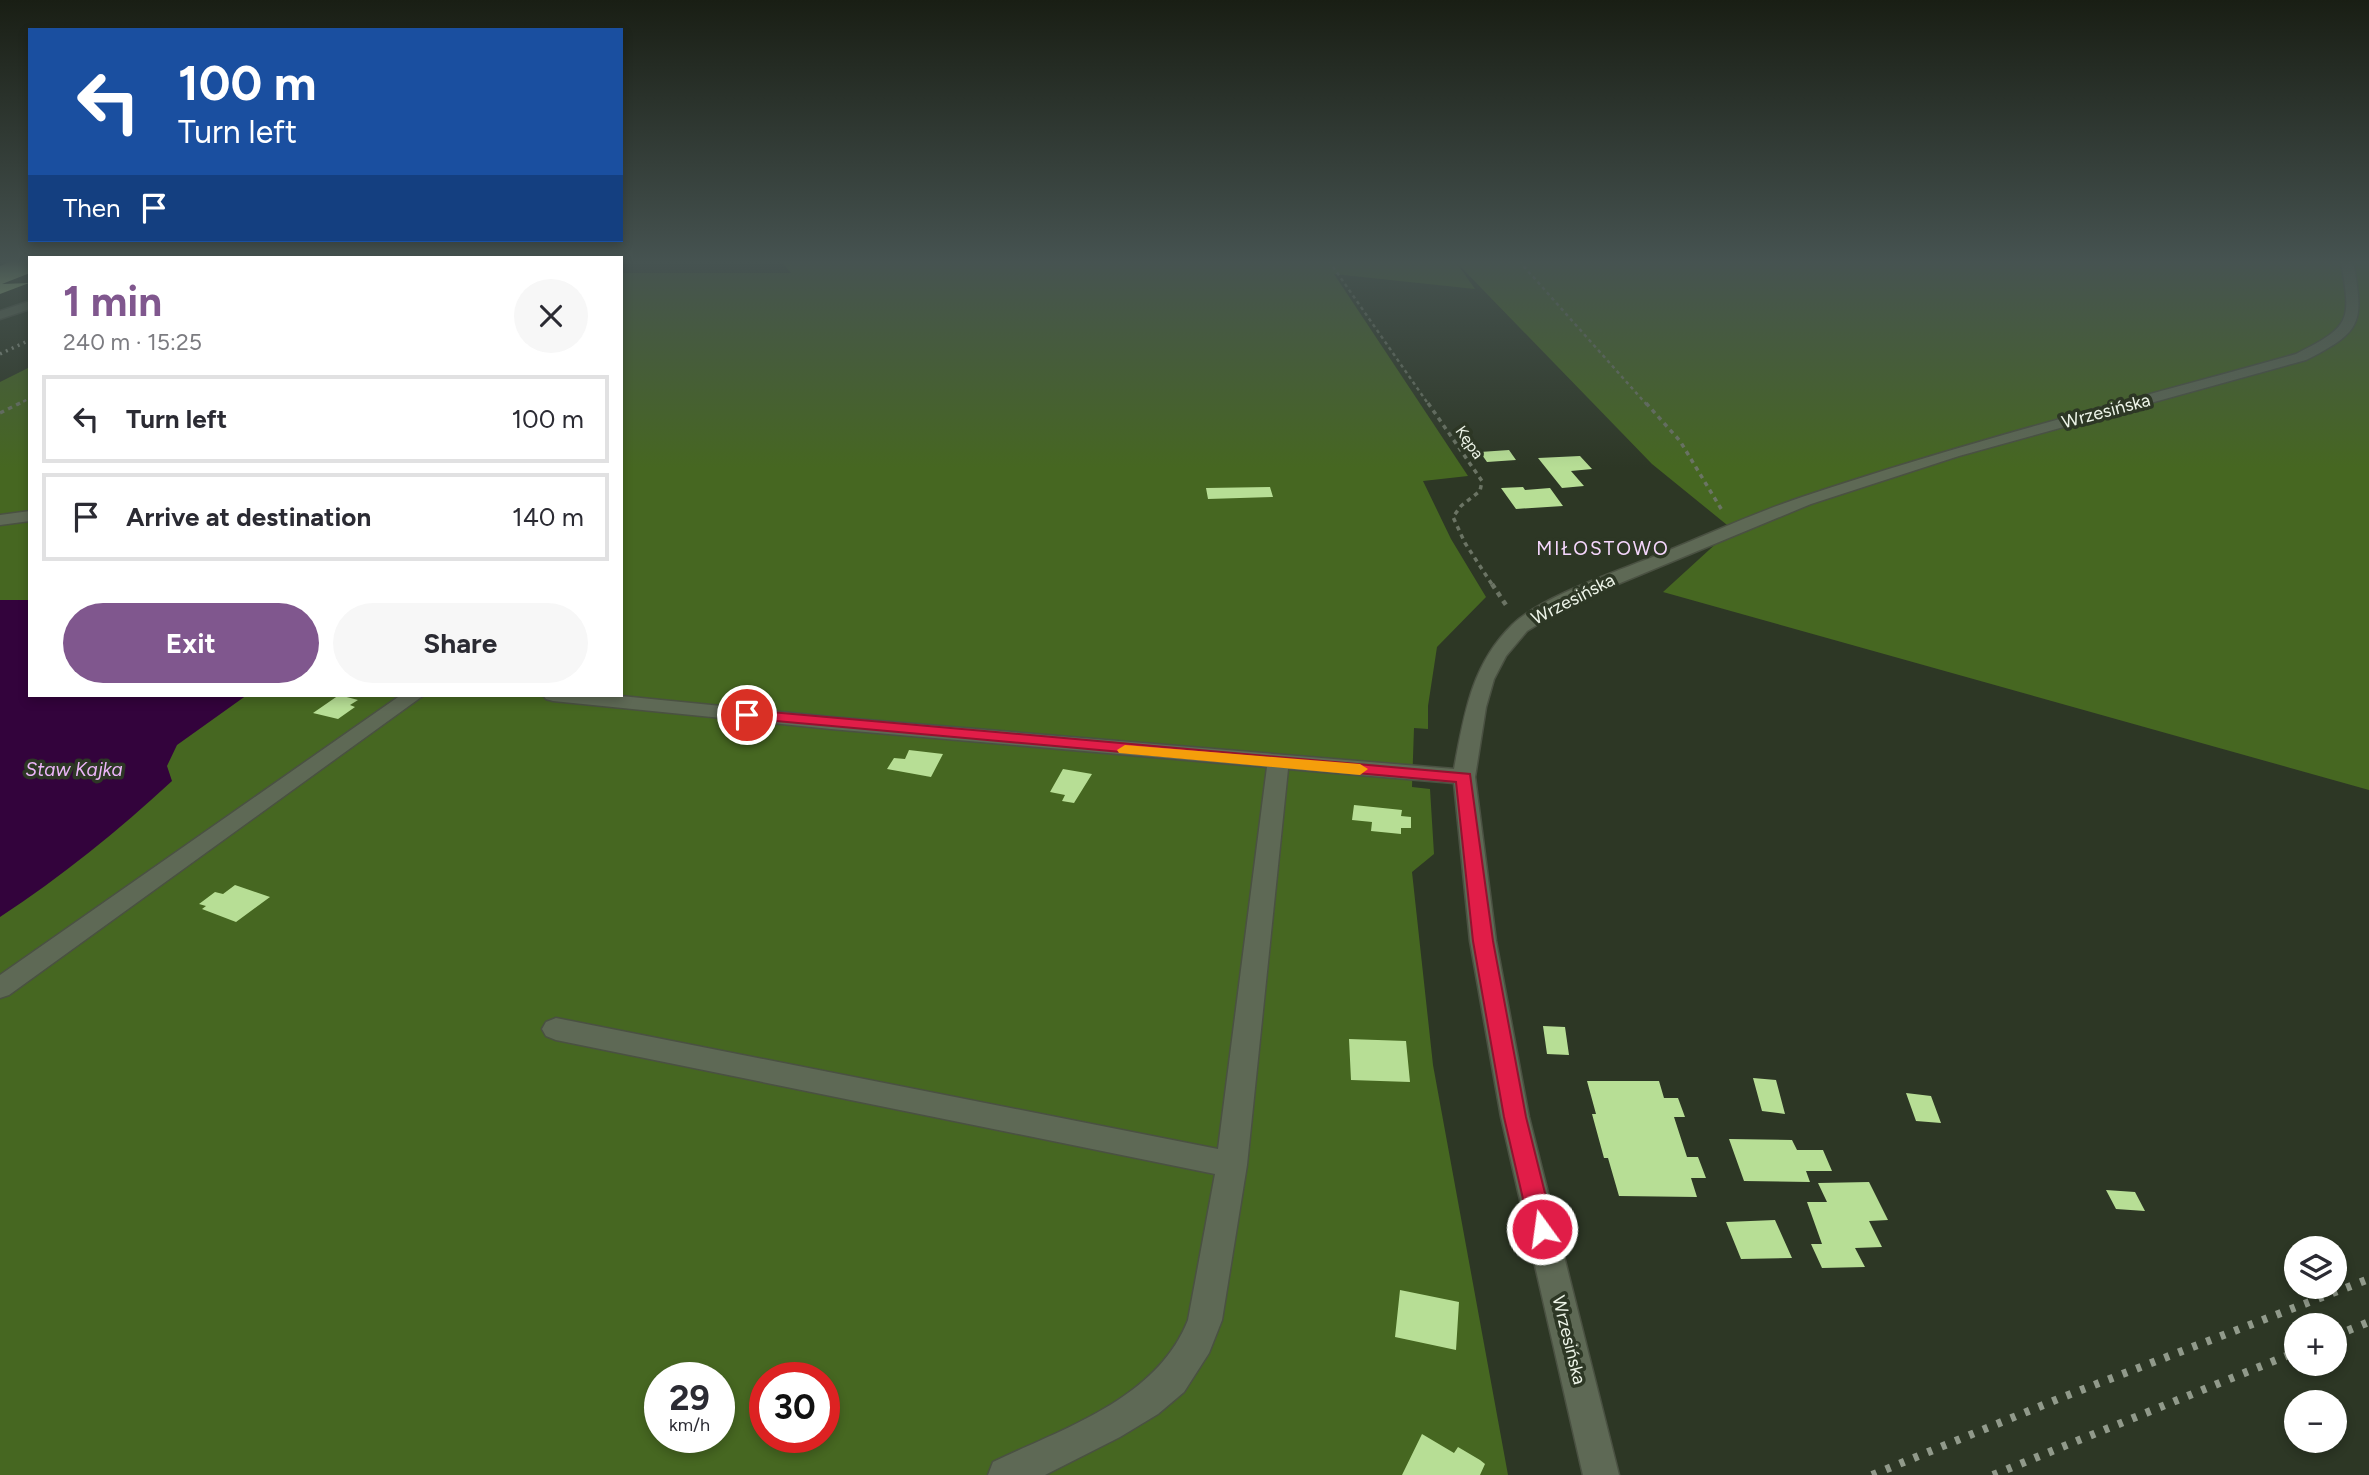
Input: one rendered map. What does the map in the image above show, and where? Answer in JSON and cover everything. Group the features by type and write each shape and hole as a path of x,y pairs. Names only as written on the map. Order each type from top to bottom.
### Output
{"street":[{"name":"Wrzesińska","path":"1601,1475 1515,1117 1483,941 1464,778 1471,731 1484,679 1497,654 1521,627 1588,588 1805,501 1942,456 2301,357 2332,341 2346,330"},
{"path":"0,520 28,516"},
{"path":"0,988 411,697"},
{"path":"573,697 831,723 1464,778"},
{"path":"1006,1475 1108,1425 1146,1402 1172,1380 1192,1353 1205,1320 1232,1164 1278,763"},
{"path":"556,1029 1232,1164"}],"path":[{"name":"Kępa","path":"1378,330 1482,481 1480,491 1461,506 1453,517 1465,544 1521,627"},
{"path":"1581,330 1680,441 1733,529"},
{"path":"0,413 28,399"}],"green space":[{"path":"623,330 1371,330 1468,476 1423,481 1451,539 1486,597 1437,647 1428,706 1428,729 1414,728 1412,787 1430,789 1434,854 1412,872 1433,1065 1508,1475 0,1475 0,382 28,368 28,697 623,697"},
{"path":"1522,330 2369,330 2369,790 1663,592 1732,529 1652,464"}],"water":[{"name":"Staw Kajka","path":"0,600 28,600 28,697 244,697 177,745 167,766 172,781 152,800 67,870 0,917"}],"building":[{"path":"1509,450 1516,460 1487,462 1480,452"},
{"path":"1580,456 1592,469 1571,471 1584,486 1562,488 1538,458"},
{"path":"1270,487 1273,497 1208,499 1206,488"},
{"path":"1523,487 1525,490 1550,488 1563,506 1516,509 1501,488"},
{"path":"336,697 358,700 350,705 355,707 338,719 313,713"},
{"path":"909,750 943,754 931,777 887,769 894,758 905,759"},
{"path":"1063,769 1092,774 1074,803 1062,801 1065,795 1050,792"},
{"path":"1354,805 1402,810 1401,816 1411,817 1411,828 1401,828 1401,834 1371,831 1372,822 1352,820"},
{"path":"235,885 270,897 236,922 202,909 206,906 199,904 215,892 223,894"},
{"path":"1543,1026 1565,1027 1569,1055 1547,1054"},
{"path":"1349,1039 1406,1041 1410,1082 1351,1080"},
{"path":"1753,1078 1776,1080 1785,1114 1762,1111"},
{"path":"1587,1081 1659,1081 1664,1098 1678,1098 1685,1117 1674,1117 1687,1157 1698,1157 1706,1178 1691,1178 1697,1197 1619,1196 1608,1158 1604,1158 1592,1114 1596,1114"},
{"path":"1906,1093 1931,1096 1941,1123 1916,1121"},
{"path":"1729,1139 1792,1140 1797,1150 1823,1150 1832,1171 1806,1171 1810,1182 1744,1181"},
{"path":"1869,1182 1888,1220 1869,1221 1882,1247 1855,1248 1865,1267 1822,1268 1811,1244 1822,1244 1807,1202 1827,1202 1818,1183"},
{"path":"2106,1190 2135,1192 2145,1211 2116,1209"},
{"path":"1775,1220 1792,1258 1741,1259 1726,1222"},
{"path":"1400,1290 1459,1302 1456,1350 1395,1337"},
{"path":"1422,1434 1454,1453 1458,1447 1480,1460 1485,1464 1480,1475 1402,1475"}],"railway":[{"path":"0,354 28,341"},
{"path":"1872,1475 2063,1397 2369,1279"},
{"path":"2347,1331 2369,1322"},
{"path":"1993,1475 2284,1357"}],"slow traffic":[{"path":"1125,750 1360,769"}],"district":[{"name":"MIŁOSTOWO","path":"1603,548"}],"route":[{"path":"747,715 1464,778 1483,941 1515,1117 1542,1229"}]}
